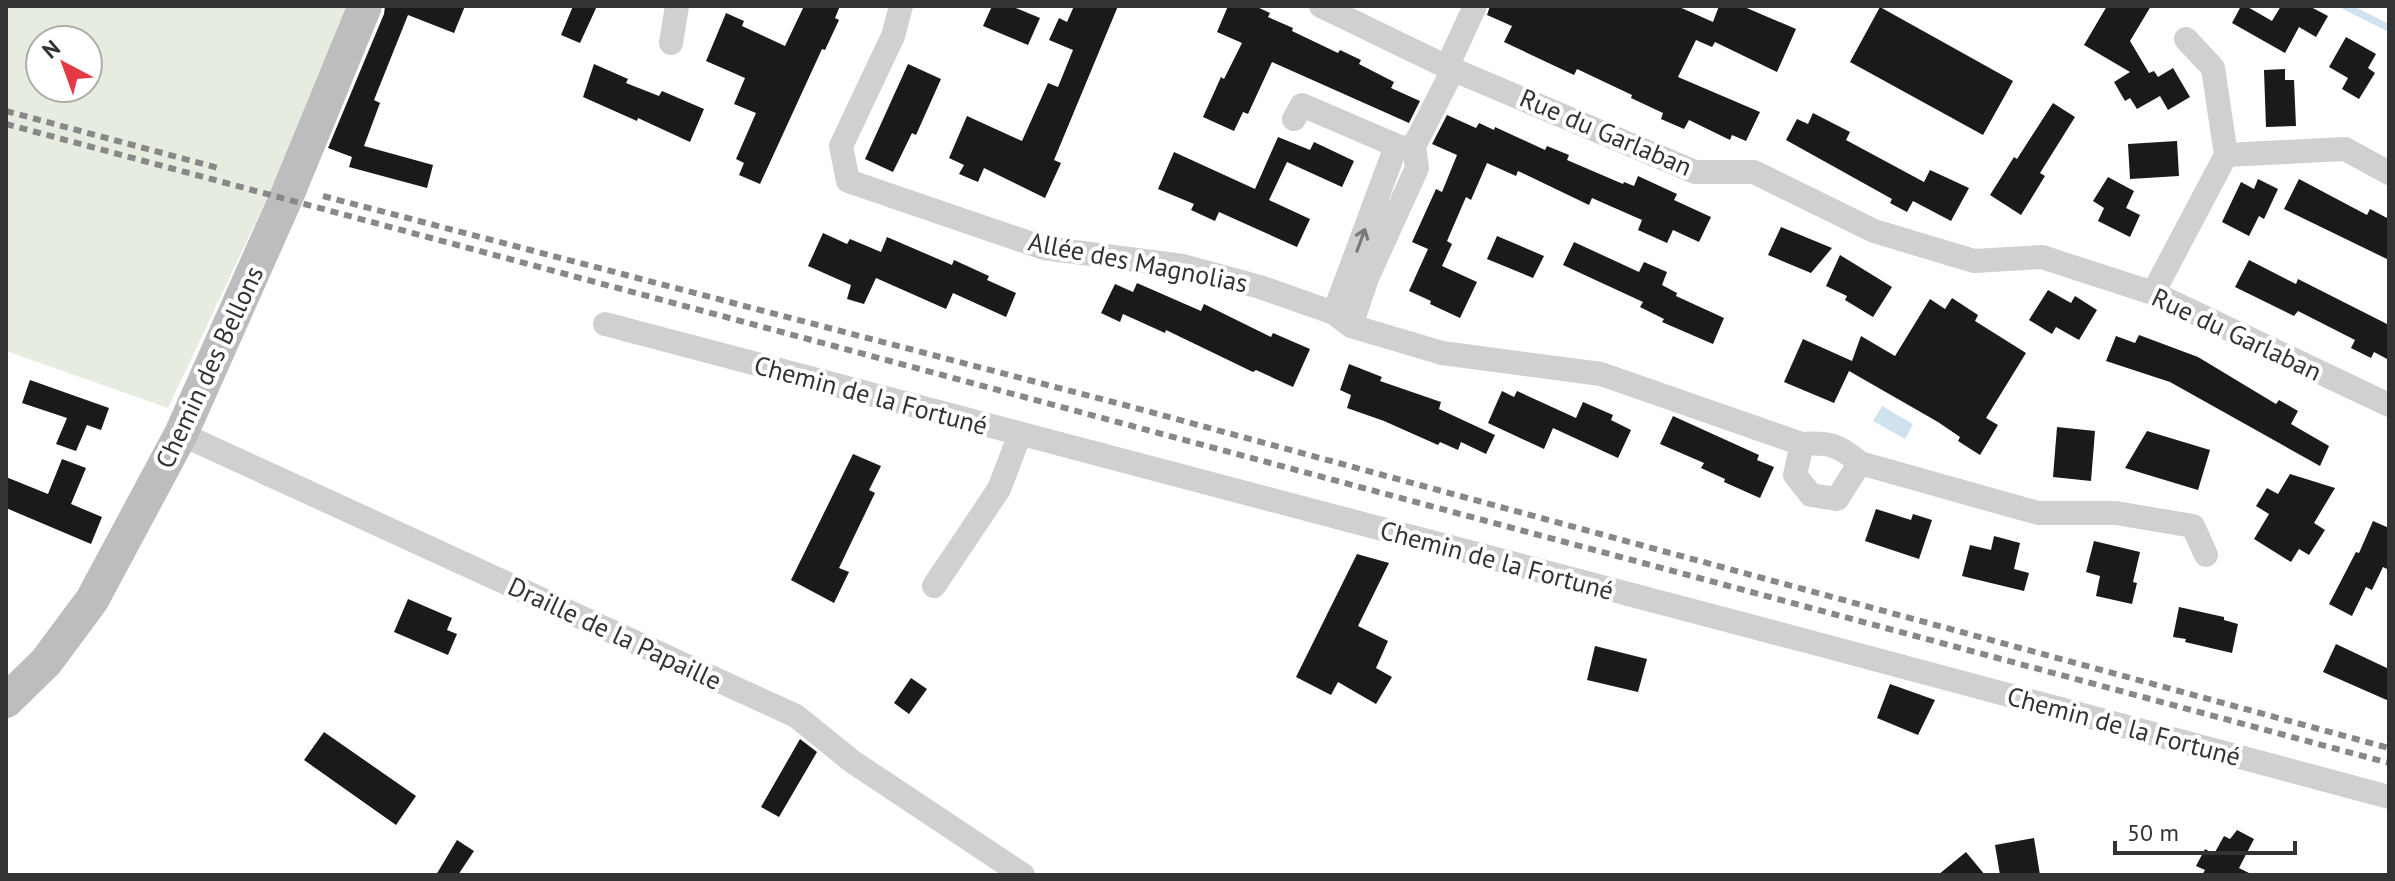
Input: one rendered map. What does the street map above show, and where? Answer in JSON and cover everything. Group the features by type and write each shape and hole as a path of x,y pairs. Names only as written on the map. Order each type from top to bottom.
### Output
{"main road":[{"name":"Chemin des Bellons","path":"6,701 46,662 92,600 181,434 286,198 365,6"}],"street":[{"path":"671,43 677,6"},
{"name":"Allée des Magnolias","path":"901,6 893,36 841,146 848,181 1044,248 1183,266 1271,290 1342,320 1442,353 1601,374 1802,444 1823,442 1844,449 1860,463 2038,513 2116,513 2193,526 2206,555"},
{"name":"Rue du Garlaban","path":"1321,6 1450,68 1695,172 1754,172 1874,231 1974,261 2042,257 2153,293 2389,405"},
{"path":"1408,147 1450,68 1475,6"},
{"path":"2153,293 2226,155 2213,68 2186,39"},
{"path":"1294,119 1302,105 1408,147 1417,168 1367,278 1342,320"},
{"path":"2226,155 2345,149 2389,173"},
{"name":"Chemin de la Fortuné","path":"605,324 2389,797"},
{"name":"Draille de la Papaille","path":"181,434 796,716 853,762 1023,875"},
{"path":"934,586 999,489 1020,434"},
{"path":"1802,444 1795,475 1811,495 1837,499 1860,463"}],"shaded area":[{"path":"6,6 352,6 285,160 168,408 6,351"}],"water":[{"path":"1882,406 1913,424 1905,439 1873,421"}],"building":[{"path":"385,6 465,6 454,33 408,15 374,100 380,103 364,146 433,165 427,188 349,167 352,157 328,148"},
{"path":"573,6 597,6 580,43 561,35"},
{"path":"804,6 840,6 835,18 839,20 825,50 822,49 760,184 739,175 744,163 736,159 756,113 734,104 745,78 706,61 726,13 744,21 742,26 785,46"},
{"path":"992,6 1011,6 1040,18 1028,45 983,26"},
{"path":"1074,6 1118,6 1054,160 1061,163 1045,198 984,168 978,182 959,174 964,165 949,158 967,116 1022,141 1048,83 1058,87 1073,50 1049,40 1059,18 1067,22"},
{"path":"1228,6 1255,6 1270,13 1268,17 1293,28 1292,31 1338,53 1340,50 1361,60 1359,64 1394,82 1391,88 1420,101 1409,123 1272,62 1248,114 1243,112 1234,131 1203,117 1221,77 1224,79 1242,43 1217,32"},
{"path":"1490,6 1677,6 1713,22 1719,6 1742,6 1796,29 1777,72 1715,42 1712,47 1696,40 1678,77 1760,112 1746,141 1732,135 1730,140 1689,120 1684,129 1661,119 1663,113 1631,98 1632,95 1577,69 1574,75 1504,42 1512,26 1487,15"},
{"path":"2107,6 2151,6 2130,41 2149,73 2154,71 2158,77 2173,68 2190,97 2168,110 2160,96 2137,109 2130,98 2125,101 2114,82 2130,72 2084,45"},
{"path":"2241,6 2272,21 2281,6 2309,6 2328,16 2316,37 2299,27 2285,53 2232,23"},
{"path":"1880,7 2013,81 1983,135 1850,62"},
{"path":"2346,37 2376,54 2368,68 2375,73 2359,99 2342,89 2348,78 2329,67"},
{"path":"594,64 628,79 626,83 659,96 662,91 704,109 690,142 583,97"},
{"path":"908,64 941,79 916,135 912,133 893,172 865,159"},
{"path":"2285,69 2285,80 2294,80 2296,126 2266,127 2264,70"},
{"path":"2053,103 2075,117 2040,173 2045,176 2021,215 1990,195"},
{"path":"1813,113 1850,132 1846,140 1924,182 1930,170 1969,188 1951,221 1913,201 1907,212 1890,203 1892,199 1786,140 1797,119 1808,124"},
{"path":"1447,115 1476,128 1479,123 1494,130 1495,127 1545,150 1547,146 1569,155 1567,160 1623,184 1634,186 1638,176 1677,194 1674,200 1711,217 1699,242 1673,230 1667,243 1638,230 1642,220 1592,198 1589,205 1518,171 1516,176 1487,163 1471,200 1466,197 1447,241 1452,244 1442,266 1477,282 1460,318 1409,291 1428,249 1412,242 1436,189 1442,192 1457,155 1432,144"},
{"path":"1278,137 1310,150 1314,142 1354,161 1342,187 1287,162 1269,200 1310,219 1297,247 1219,212 1215,221 1191,210 1194,204 1158,189 1174,152 1255,189"},
{"path":"2177,141 2179,176 2130,179 2128,144"},
{"path":"2108,177 2134,191 2126,208 2140,215 2130,237 2098,221 2104,208 2093,201"},
{"path":"2258,179 2278,189 2264,219 2259,216 2249,236 2222,222 2241,182 2254,189"},
{"path":"2299,179 2367,215 2370,209 2389,219 2389,260 2284,209"},
{"path":"1781,227 1832,248 1811,273 1768,255"},
{"path":"823,233 847,244 850,239 881,252 887,237 952,265 954,260 1016,293 1006,317 953,293 946,309 876,278 864,304 847,299 851,285 808,266"},
{"path":"1497,236 1544,256 1533,278 1487,259"},
{"path":"1574,242 1639,272 1644,262 1667,272 1662,285 1677,293 1676,296 1724,318 1713,344 1662,322 1664,319 1640,307 1643,302 1563,265"},
{"path":"1840,255 1892,287 1873,317 1845,300 1847,296 1826,286"},
{"path":"2249,260 2296,284 2298,279 2389,325 2389,360 2374,352 2371,358 2351,348 2355,340 2298,311 2294,316 2235,287"},
{"path":"1137,283 1201,311 1204,304 1271,337 1273,333 1310,349 1293,387 1256,370 1253,372 1166,330 1165,333 1123,314 1120,322 1101,313 1115,284 1133,292"},
{"path":"2048,290 2071,303 2075,296 2097,310 2079,340 2056,327 2052,334 2029,320"},
{"path":"1952,298 1978,315 1975,321 2026,353 1986,418 1998,425 1980,455 1958,441 1960,437 1938,422 1849,371 1834,403 1784,382 1803,339 1852,361 1861,336 1895,356 1930,299 1945,309"},
{"path":"2139,335 2198,357 2276,404 2279,400 2298,411 2291,424 2329,446 2320,466 2170,382 2106,361 2116,336 2135,343"},
{"path":"1349,364 1382,377 1380,381 1441,402 1439,409 1495,435 1486,454 1461,442 1458,450 1440,442 1438,445 1347,408 1351,395 1340,390"},
{"path":"30,380 109,408 101,430 87,425 76,451 56,444 67,418 22,403"},
{"path":"1502,391 1514,397 1517,391 1576,418 1583,402 1613,415 1611,420 1631,430 1618,458 1553,428 1544,449 1488,423"},
{"path":"1673,416 1759,455 1757,460 1774,467 1760,498 1701,468 1704,463 1660,444"},
{"path":"2057,427 2095,431 2091,481 2053,477"},
{"path":"2147,431 2210,450 2198,490 2125,468"},
{"path":"853,454 881,466 869,490 875,493 839,568 849,572 834,603 791,580"},
{"path":"62,459 86,468 71,504 102,517 91,544 6,508 6,477 48,494"},
{"path":"2290,474 2335,488 2314,523 2325,530 2309,555 2299,549 2291,562 2254,539 2269,514 2256,506 2267,488 2278,494"},
{"path":"1876,509 1911,520 1913,514 1932,520 1919,559 1865,541"},
{"path":"2373,521 2389,528 2389,570 2383,567 2372,590 2366,587 2352,616 2329,604 2356,552 2359,553"},
{"path":"1994,536 2020,543 2014,569 2029,573 2024,591 1962,576 1970,545 1991,550"},
{"path":"2094,541 2140,552 2132,604 2096,596 2100,576 2086,572"},
{"path":"1357,554 1389,563 1358,626 1388,641 1376,668 1392,677 1376,704 1338,682 1331,695 1296,677"},
{"path":"408,599 452,618 447,630 457,634 448,655 394,632"},
{"path":"2179,607 2224,617 2224,620 2238,624 2232,653 2173,637"},
{"path":"2336,644 2389,669 2389,701 2323,672"},
{"path":"1595,646 1647,659 1638,692 1587,680"},
{"path":"911,678 927,689 909,714 894,703"},
{"path":"1890,684 1935,700 1918,735 1877,718"},
{"path":"324,732 416,796 396,825 304,760"},
{"path":"800,739 817,752 779,817 761,807"},
{"path":"2237,830 2254,839 2239,868 2253,875 2202,875 2205,870 2196,866 2205,849 2214,854 2224,836 2230,839"},
{"path":"2034,838 2040,875 2000,875 1995,845"},
{"path":"457,840 474,851 458,875 436,875"},
{"path":"1966,852 1985,875 1938,875"}],"waterway":[{"path":"2345,6 2389,28"}],"railway":[{"path":"6,111 222,169"},
{"path":"6,124 2389,763"},
{"path":"323,196 1132,407 2389,748"}]}
